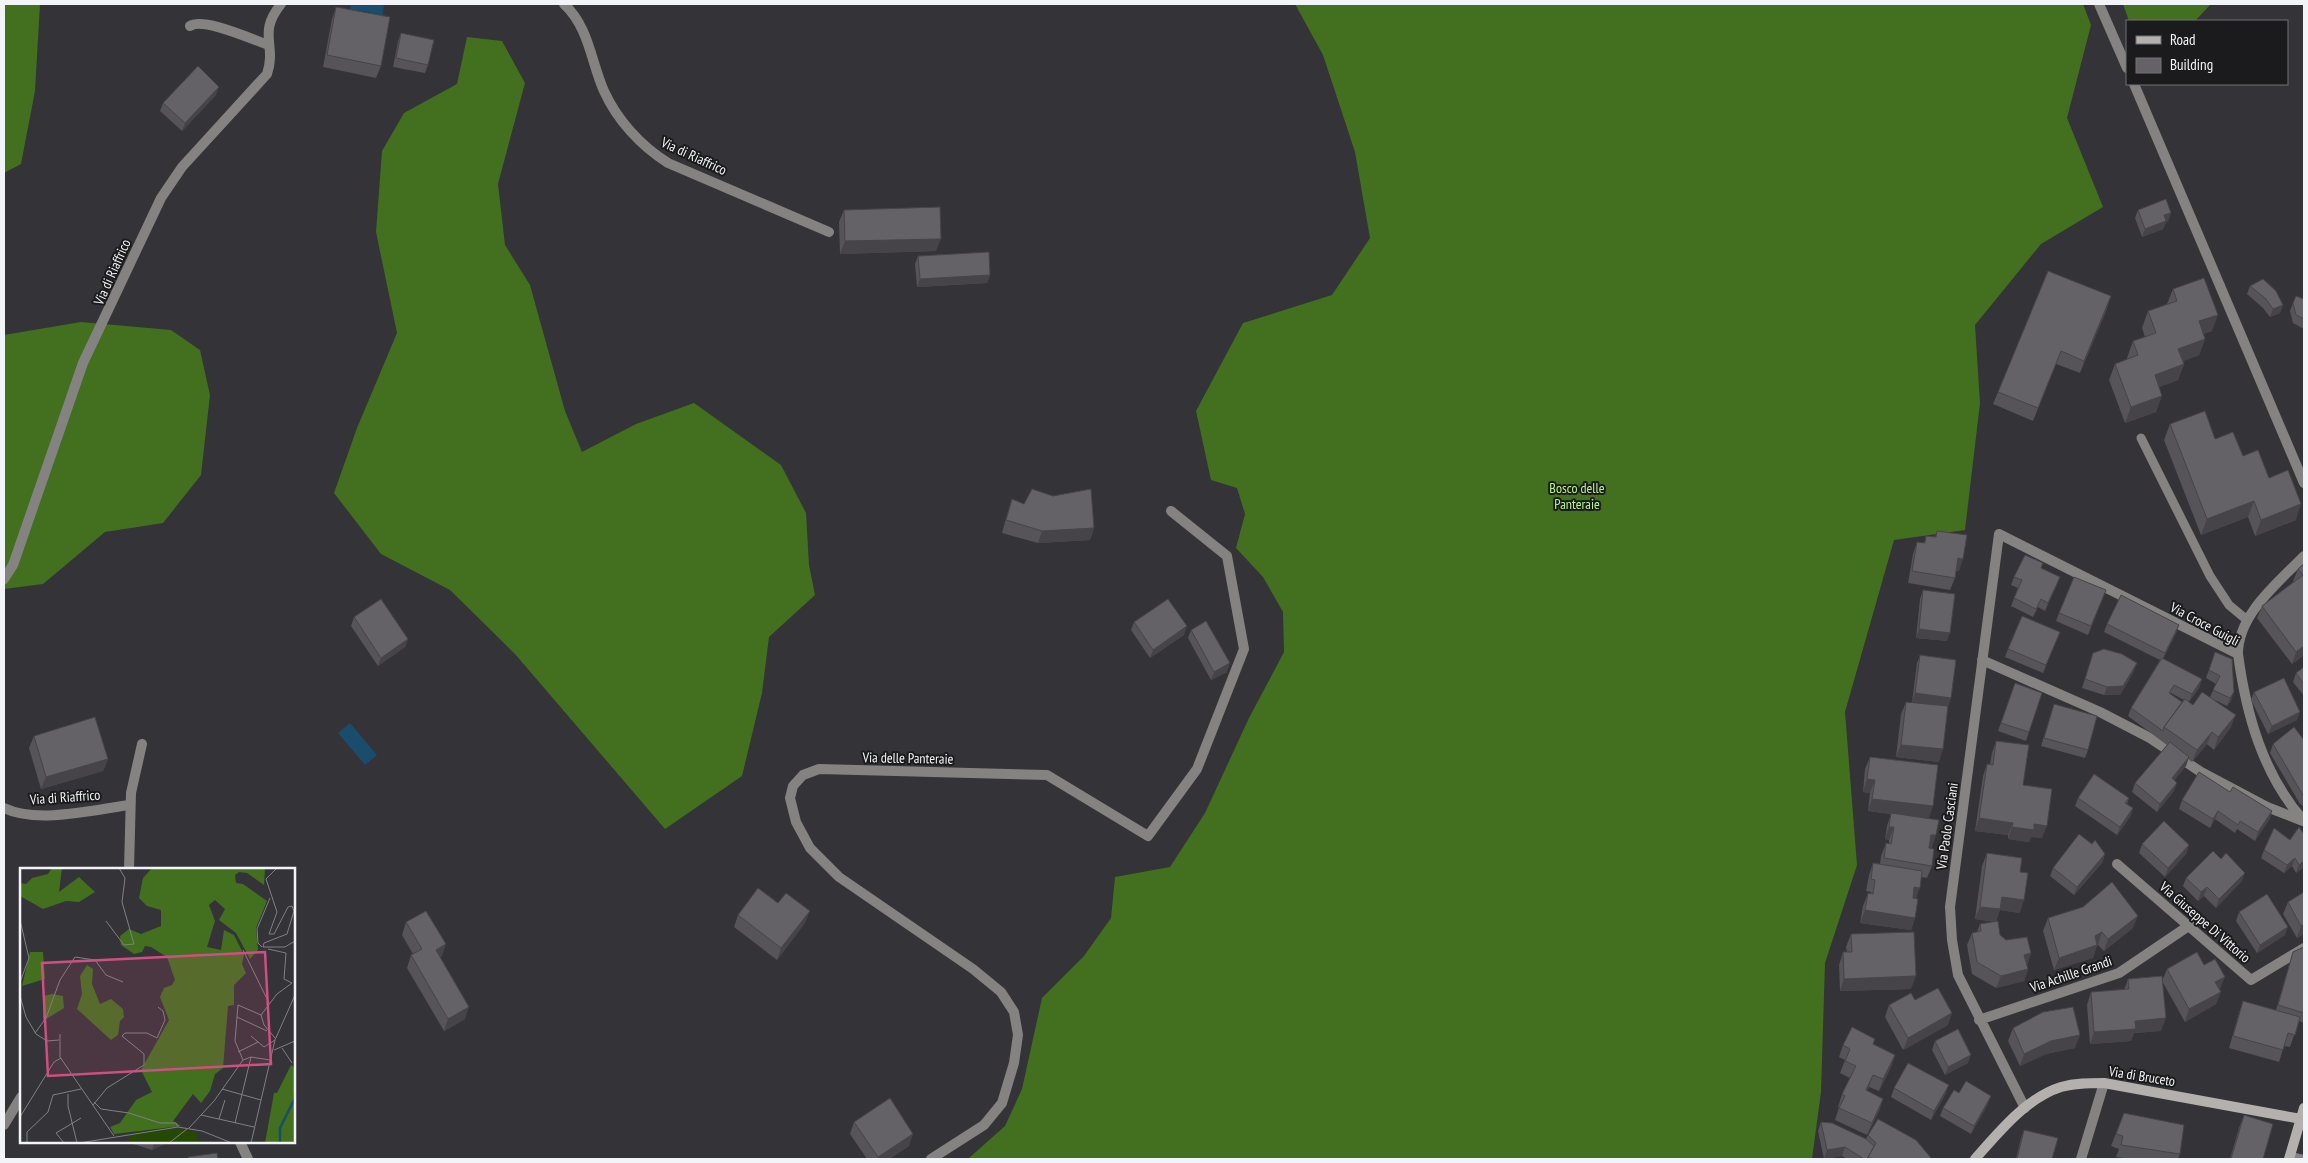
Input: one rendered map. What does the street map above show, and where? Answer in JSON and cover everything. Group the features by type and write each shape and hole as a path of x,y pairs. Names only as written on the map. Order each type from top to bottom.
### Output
{"main road":[{"name":"Via di Bruceto","path":"1975,1159 2024,1108 2059,1088 2074,1084 2104,1083 2301,1119"},
{"path":"2290,1158 2304,1108"}],"street":[{"name":"Via di Riaffrico","path":"4,579 13,565 84,363 161,198 182,166 267,74 270,66 268,27 281,4"},
{"name":"Via di Riaffrico","path":"564,4 580,24 604,92 616,112 635,136 652,153 668,163 829,232"},
{"path":"2099,4 2126,66"},
{"path":"190,26 194,23 206,24 269,45"},
{"path":"2134,85 2304,483"},
{"name":"Via delle Panteraie","path":"931,1159 984,1125 1002,1103 1014,1063 1018,1035 1014,1012 1001,992 973,969 839,877 810,848 796,822 790,798 794,786 803,775 819,769 1048,775 1148,836 1196,769 1244,649 1227,556 1171,511"},
{"name":"Via Croce Guigli","path":"1999,534 2238,654 2244,698 2264,758 2292,808 2304,822"},
{"name":"Via Paolo Casciani","path":"1999,534 1950,907 1952,940 1958,975 2024,1108"},
{"path":"2238,654 2238,642 2247,620 2269,592 2304,556"},
{"path":"1982,660 2100,712 2150,738 2201,772 2267,807 2304,822"},
{"path":"129,868 130,805 133,777 142,744"},
{"name":"Via di Riaffrico","path":"4,808 31,816 83,812 130,805"},
{"name":"Via Giuseppe Di Vittorio","path":"2117,864 2190,925 2251,980 2304,948"},
{"name":"Via Achille Grandi","path":"1979,1020 2119,973 2190,925"},
{"path":"2082,1159 2104,1083"},
{"path":"4,1126 20,1099"},
{"path":"240,1143 248,1159"}],"lane":[{"path":"2141,438 2210,576 2229,605 2247,620"},
{"path":"2290,1158 2302,1159"}],"green space":[{"path":"4,4 40,4 35,91 21,164 4,173"},
{"name":"Bosco delle Panteraie","path":"1295,4 2083,4 2091,25 2067,118 2103,207 2041,244 1975,325 1980,403 1965,530 1894,540 1845,712 1857,865 1825,963 1821,1092 1812,1159 969,1158 1005,1126 1022,1089 1042,998 1084,956 1111,918 1115,877 1170,867 1205,813 1249,718 1284,652 1283,612 1263,577 1236,548 1245,514 1237,488 1211,480 1196,411 1243,323 1332,295 1370,238 1355,152 1323,55"},
{"path":"2123,4 2211,4 2196,20 2129,20"},
{"path":"467,37 502,41 525,83 498,184 505,245 530,285 565,411 582,452 636,424 694,403 781,465 806,513 809,565 815,595 769,637 762,693 742,776 665,829 515,654 450,590 381,554 334,493 357,428 397,333 376,232 382,151 404,113 457,84"},
{"path":"81,322 171,330 200,350 210,395 201,475 163,523 105,532 43,584 4,589 4,335"}],"water":[{"path":"351,4 384,4 382,19 370,16 370,12 350,10"},
{"path":"350,723 377,755 365,765 338,733"}],"building":[{"path":"336,7 390,17 381,66 327,55"},
{"path":"401,33 434,40 428,65 396,58"},
{"path":"198,66 219,87 185,123 163,103"},
{"path":"2166,199 2171,213 2164,215 2166,221 2145,229 2138,210"},
{"path":"940,207 941,239 845,241 844,210"},
{"path":"989,252 990,275 920,279 918,256"},
{"path":"2048,271 2111,296 2084,361 2061,351 2038,408 1998,392"},
{"path":"2204,278 2218,315 2199,321 2205,339 2178,349 2184,364 2155,375 2162,396 2131,407 2115,364 2138,355 2133,341 2156,333 2148,311 2177,301 2173,289"},
{"path":"2263,279 2276,291 2283,305 2273,309 2266,299 2250,286"},
{"path":"2296,296 2304,299 2304,319 2296,315 2293,303"},
{"path":"2205,411 2215,439 2233,432 2243,456 2258,450 2269,478 2288,470 2301,504 2261,520 2254,501 2207,519 2170,424"},
{"path":"1032,489 1053,496 1091,489 1094,528 1042,531 1006,520 1012,499 1024,504"},
{"path":"1937,531 1967,535 1963,559 1958,558 1955,578 1912,571 1917,542 1925,543 1926,536 1936,537"},
{"path":"2025,555 2043,563 2041,568 2060,577 2048,603 2041,599 2036,609 2014,598 2022,580 2014,577"},
{"path":"2304,564 2304,646 2296,652 2262,606 2303,575 2298,569"},
{"path":"2074,577 2106,590 2091,626 2059,613"},
{"path":"1923,590 1955,594 1950,633 1919,629"},
{"path":"2121,595 2179,625 2165,653 2107,624"},
{"path":"381,599 408,639 381,658 354,617"},
{"path":"1168,599 1187,626 1153,650 1134,622"},
{"path":"2022,616 2060,632 2046,665 2008,649"},
{"path":"1206,621 1230,663 1214,672 1191,630"},
{"path":"2104,649 2122,654 2137,663 2123,686 2107,687 2085,679 2093,653"},
{"path":"2215,652 2232,659 2234,692 2230,698 2213,690 2220,676 2209,670"},
{"path":"1920,655 1956,660 1951,698 1915,693"},
{"path":"2162,658 2202,679 2192,694 2174,685 2169,693 2182,702 2163,731 2131,708"},
{"path":"2304,667 2304,684 2296,673"},
{"path":"2284,678 2300,712 2272,726 2254,692"},
{"path":"2015,683 2042,693 2029,732 2001,723"},
{"path":"2202,692 2236,715 2218,737 2212,732 2197,750 2164,727 2185,699 2193,705"},
{"path":"1906,702 1948,706 1943,749 1901,745"},
{"path":"2054,704 2097,716 2088,750 2044,738"},
{"path":"95,717 108,759 46,777 34,736"},
{"path":"2294,727 2304,740 2304,797 2273,744"},
{"path":"1996,741 2029,745 2023,785 2052,789 2047,826 2034,824 2034,830 2012,827 2013,823 1979,818 1987,764 1993,765"},
{"path":"2170,742 2189,757 2172,778 2177,783 2160,804 2135,783"},
{"path":"1870,757 1938,765 1933,806 1872,799 1875,780 1867,779"},
{"path":"2199,772 2230,792 2233,787 2272,811 2258,832 2240,821 2238,825 2218,811 2213,819 2182,800"},
{"path":"2094,774 2129,798 2125,803 2133,808 2120,827 2078,798"},
{"path":"1891,813 1939,820 1936,835 1931,835 1929,848 1934,849 1932,866 1884,858 1886,843 1891,844 1894,827 1889,827"},
{"path":"2164,821 2189,845 2168,868 2142,844"},
{"path":"2299,827 2304,834 2304,861 2299,865 2295,858 2287,865 2264,850 2274,828 2290,840"},
{"path":"2079,834 2092,844 2095,840 2105,854 2077,887 2053,868"},
{"path":"2213,851 2221,859 2226,853 2245,873 2219,899 2207,887 2201,892 2186,878"},
{"path":"1987,853 2022,858 2020,872 2028,873 2024,900 2002,897 2000,909 1980,907"},
{"path":"1873,863 1922,871 1920,888 1914,887 1913,898 1918,899 1915,918 1865,910 1868,893 1873,894 1875,880 1871,879"},
{"path":"2112,882 2138,916 2108,939 2102,932 2095,936 2097,945 2059,958 2048,918 2083,907"},
{"path":"758,888 778,903 786,893 810,911 781,948 738,915"},
{"path":"2304,892 2304,924 2301,926 2288,902"},
{"path":"2267,894 2288,927 2260,945 2239,912"},
{"path":"426,911 446,944 436,950 469,1007 448,1019 411,955 422,949 406,922"},
{"path":"1998,921 2000,935 2006,940 2027,937 2031,953 2024,955 2028,969 2001,976 1977,962 1972,933 1981,931 1980,924"},
{"path":"1914,932 1916,976 1844,979 1843,952 1852,952 1851,934"},
{"path":"2304,947 2304,1013 2278,1005 2293,952"},
{"path":"2197,952 2204,965 2215,959 2225,977 2215,982 2221,992 2189,1009 2167,969"},
{"path":"2162,976 2166,1018 2135,1021 2136,1029 2094,1032 2091,992 2129,989 2128,979"},
{"path":"1938,988 1952,1013 1908,1038 1889,1005 1911,993 1915,1000"},
{"path":"2243,1001 2300,1017 2295,1035 2288,1033 2283,1050 2233,1036"},
{"path":"2073,1007 2080,1035 2051,1041 2024,1054 2013,1028 2043,1012"},
{"path":"1852,1027 1875,1039 1873,1044 1895,1055 1883,1079 1873,1075 1866,1090 1883,1099 1872,1123 1839,1108 1845,1096 1842,1094 1856,1066 1845,1061 1850,1049 1843,1045"},
{"path":"1958,1029 1971,1055 1948,1067 1935,1041"},
{"path":"1908,1063 1949,1085 1934,1111 1894,1088"},
{"path":"1966,1081 1991,1096 1974,1126 1943,1108 1954,1090 1959,1093"},
{"path":"890,1098 913,1134 878,1157 854,1122"},
{"path":"2124,1113 2184,1125 2180,1154 2121,1145 2123,1136 2116,1134"},
{"path":"2244,1115 2273,1124 2263,1159 2231,1159"},
{"path":"1878,1119 1916,1140 1932,1159 1872,1159 1868,1157 1876,1143 1868,1135"},
{"path":"1821,1122 1832,1123 1866,1139 1874,1146 1867,1159 1845,1147 1827,1150"},
{"path":"2024,1130 2058,1138 2052,1159 2017,1159"},
{"path":"217,1153 218,1159 188,1159 188,1157"}]}
